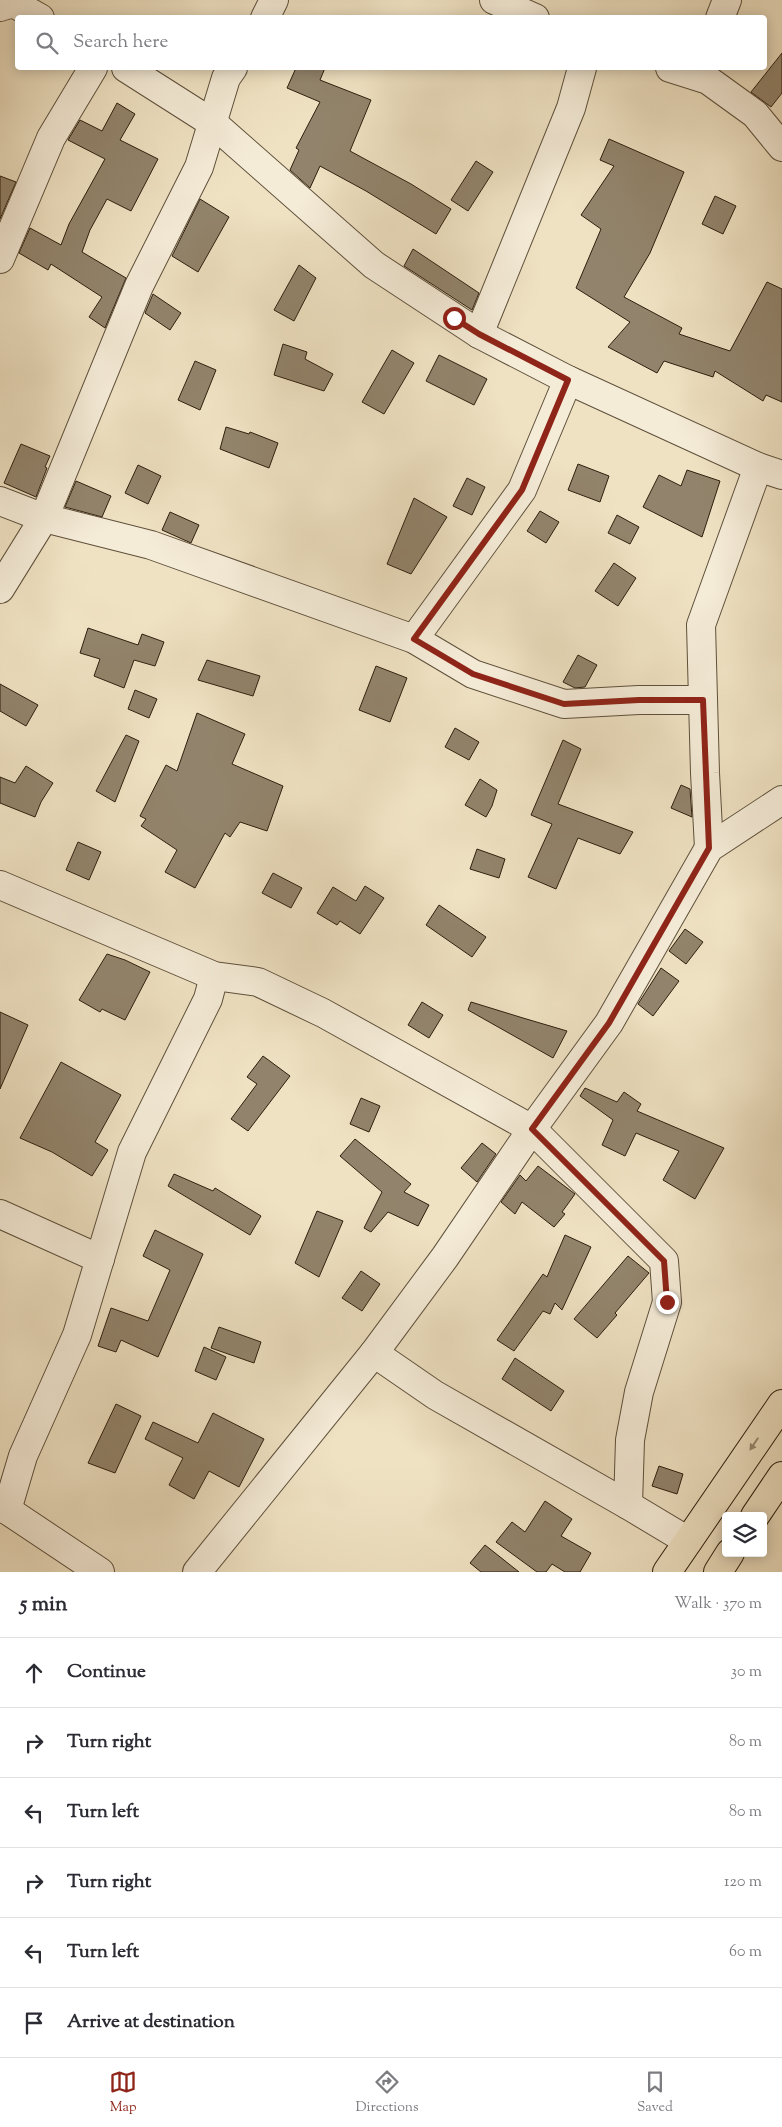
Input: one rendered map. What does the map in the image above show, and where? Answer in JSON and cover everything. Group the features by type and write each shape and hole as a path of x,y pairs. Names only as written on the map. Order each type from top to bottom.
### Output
{"main road":[{"path":"666,1572 782,1404"},
{"path":"758,1512 782,1476"},
{"path":"718,1572 727,1557"}],"street":[{"path":"266,15 274,0"},
{"path":"494,0 528,15"},
{"path":"721,15 727,0"},
{"path":"0,7 13,3 35,15"},
{"path":"0,258 50,138 92,70"},
{"path":"129,70 214,124 374,265 479,334 568,380 770,471 701,625 709,848"},
{"path":"0,589 44,518 139,286 199,167 214,124 226,78 232,70"},
{"path":"479,334 571,108 581,70"},
{"path":"683,70 709,74 755,114 782,147"},
{"path":"414,639 522,490 568,380"},
{"path":"0,501 44,518 151,545 414,639 473,674 564,704 639,700 703,700"},
{"path":"197,1572 374,1353 445,1257 532,1129 609,1023 709,848 782,800"},
{"path":"0,885 214,976 258,982 324,1013 532,1129 664,1261 667,1302 639,1392 630,1440 628,1504"},
{"path":"100,1572 4,1509 24,1456 77,1335 132,1152 208,998 214,976"},
{"path":"0,1214 100,1259"},
{"path":"374,1353 451,1404 628,1504 688,1541"}],"building":[{"path":"782,53 782,93 771,107 751,92"},
{"path":"295,70 324,70 320,80 371,100 350,151 411,184 451,209 436,234 366,191 320,166 310,188 290,170 299,150 296,148 320,102 287,88"},
{"path":"117,103 135,114 120,140 158,159 131,211 107,199 90,230 82,252 126,278 105,328 89,317 102,297 51,264 48,270 19,253 30,228 61,245 69,224 105,159 68,140 80,120 102,131"},
{"path":"609,139 684,172 650,253 624,297 682,328 679,334 730,351 767,282 782,289 782,402 766,395 763,401 715,371 713,377 664,361 657,373 608,347 630,322 576,288 601,229 581,215 614,166 600,160"},
{"path":"476,161 493,172 468,211 451,200"},
{"path":"0,176 16,182 0,219"},
{"path":"715,196 736,206 723,234 702,224"},
{"path":"200,199 229,217 198,272 172,256"},
{"path":"413,249 479,293 472,310 404,266"},
{"path":"299,265 316,278 294,321 274,310"},
{"path":"153,294 181,313 170,330 145,313"},
{"path":"283,344 307,352 305,359 333,374 324,391 274,375"},
{"path":"392,350 414,363 384,414 362,402"},
{"path":"439,355 487,379 474,405 426,381"},
{"path":"195,361 216,370 200,410 178,400"},
{"path":"226,427 249,434 250,432 278,443 269,468 220,449"},
{"path":"21,444 50,456 36,497 4,483"},
{"path":"578,464 609,476 600,502 568,490"},
{"path":"138,465 161,476 148,504 125,493"},
{"path":"687,470 720,481 702,537 643,507 659,475 681,486"},
{"path":"467,478 485,487 472,515 453,506"},
{"path":"76,481 111,496 102,517 65,507"},
{"path":"414,498 447,517 411,574 387,564"},
{"path":"540,511 559,522 546,543 527,531"},
{"path":"170,512 199,525 191,543 162,530"},
{"path":"617,515 639,527 630,544 608,533"},
{"path":"614,563 636,578 618,606 595,591"},
{"path":"88,628 138,645 142,634 164,642 155,666 134,660 124,688 94,676 100,659 80,653"},
{"path":"578,655 597,665 585,687 575,688 563,682"},
{"path":"207,660 260,676 253,696 198,680"},
{"path":"376,666 407,678 390,722 359,710"},
{"path":"0,684 38,705 26,726 0,711"},
{"path":"135,690 157,699 149,718 128,709"},
{"path":"197,713 245,734 232,764 283,786 267,831 240,822 230,837 225,833 195,888 165,872 177,850 141,826 146,819 140,816 166,765 177,771"},
{"path":"455,728 479,742 469,760 445,747"},
{"path":"126,735 139,741 115,802 96,791"},
{"path":"563,740 581,749 558,804 633,832 620,854 578,838 556,889 528,877 552,824 531,815"},
{"path":"26,766 53,783 41,802 35,817 0,803 0,777 15,783"},
{"path":"480,779 497,790 486,817 465,805"},
{"path":"681,785 690,789 692,817 671,808"},
{"path":"78,842 101,852 89,880 66,870"},
{"path":"477,849 505,859 499,878 470,869"},
{"path":"273,873 302,888 291,908 262,893"},
{"path":"365,886 384,898 360,934 340,921 337,925 317,913 333,887 356,901"},
{"path":"439,905 486,937 472,957 426,925"},
{"path":"685,929 703,942 686,964 669,951"},
{"path":"107,954 150,972 125,1020 102,1009 100,1012 79,1000"},
{"path":"661,968 679,981 653,1016 638,1004"},
{"path":"422,1002 443,1015 429,1038 408,1025"},
{"path":"471,1002 567,1031 553,1058 468,1010"},
{"path":"0,1012 28,1025 0,1089"},
{"path":"263,1056 290,1076 248,1131 231,1119 257,1084 247,1077"},
{"path":"61,1062 121,1095 95,1142 108,1150 92,1176 52,1152 20,1138"},
{"path":"585,1088 617,1102 624,1092 641,1104 637,1111 724,1148 695,1199 663,1180 679,1151 636,1133 625,1156 602,1145 613,1120 580,1096"},
{"path":"361,1098 380,1106 369,1132 350,1124"},
{"path":"355,1139 411,1184 404,1192 429,1205 418,1226 388,1212 371,1232 364,1228 382,1192 340,1156"},
{"path":"482,1143 496,1154 477,1182 461,1168"},
{"path":"538,1166 575,1194 562,1212 565,1214 554,1227 522,1202 515,1214 501,1202 520,1175 526,1181"},
{"path":"174,1174 213,1191 215,1188 261,1216 250,1235 168,1186"},
{"path":"317,1211 343,1221 319,1277 295,1263"},
{"path":"155,1230 203,1254 158,1357 121,1340 116,1352 98,1346 111,1308 148,1321 170,1270 143,1256"},
{"path":"565,1235 591,1247 562,1310 555,1303 550,1314 543,1311 514,1351 497,1340 543,1274 547,1277"},
{"path":"628,1256 649,1273 615,1313 617,1315 597,1338 574,1319"},
{"path":"361,1271 380,1284 362,1311 342,1298"},
{"path":"219,1327 261,1342 254,1363 211,1348"},
{"path":"204,1347 226,1357 216,1380 195,1371"},
{"path":"515,1358 564,1391 551,1411 502,1379"},
{"path":"116,1404 141,1416 115,1473 88,1463"},
{"path":"213,1413 264,1439 239,1487 209,1471 194,1499 169,1485 183,1458 145,1439 153,1422 198,1443"},
{"path":"659,1466 683,1474 677,1494 652,1486"},
{"path":"545,1501 572,1519 561,1536 591,1553 580,1572 565,1572 552,1564 546,1572 537,1572 496,1542 512,1522 525,1532"},
{"path":"485,1545 519,1572 481,1572 470,1563"}],"route":[{"path":"454,318 479,334 568,380 522,490 414,639 473,674 564,704 639,700 703,700 709,848 609,1023 532,1129 664,1261 667,1302"}]}
